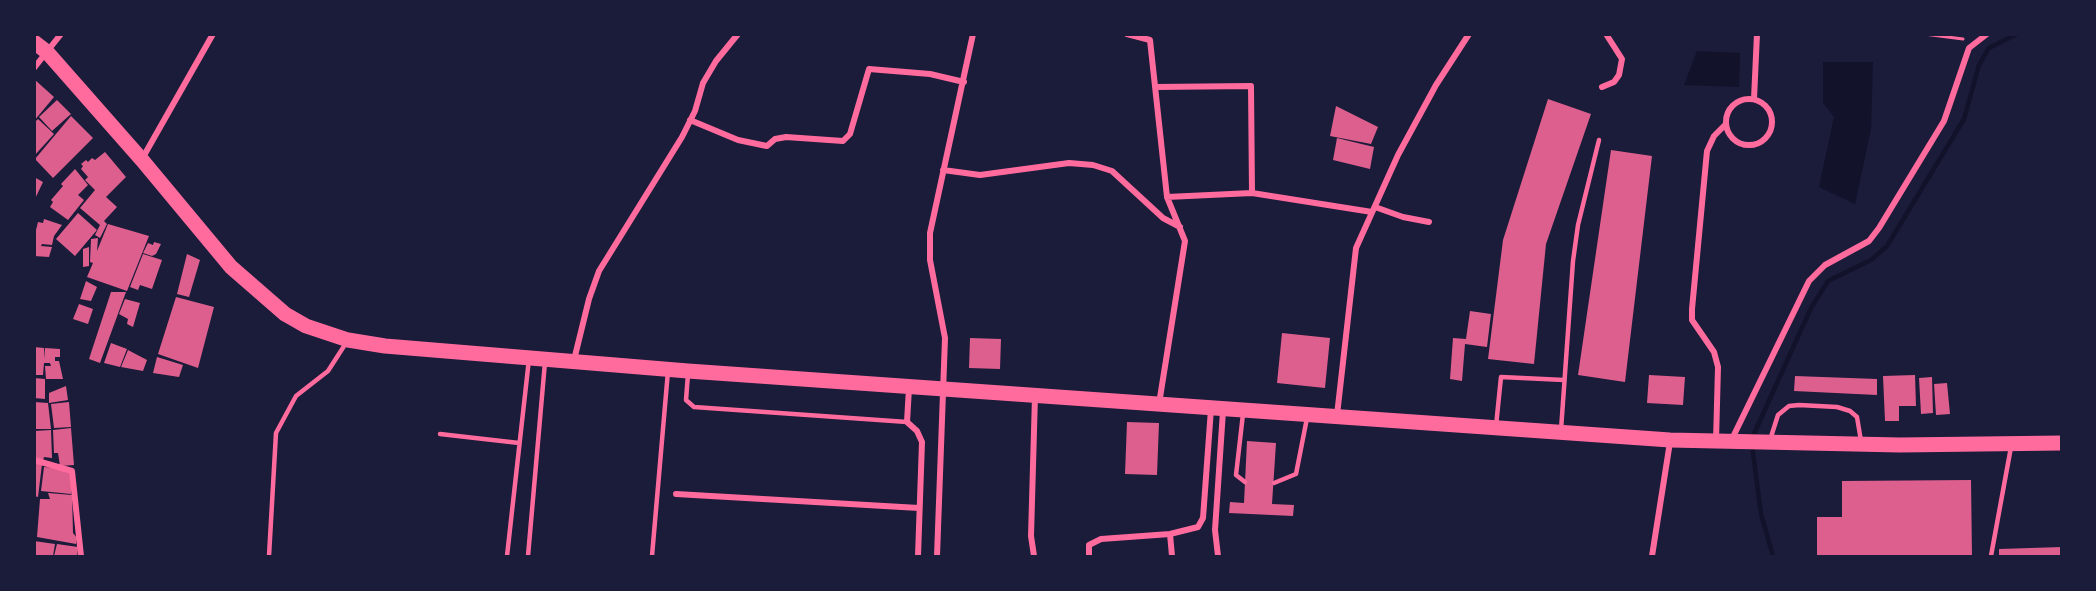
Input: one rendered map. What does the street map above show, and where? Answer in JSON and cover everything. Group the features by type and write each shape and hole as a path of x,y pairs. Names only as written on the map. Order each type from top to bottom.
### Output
{"highway":[{"path":"34,42 47,52 142,160 214,248 259,294 306,326 348,340 385,346 688,371 1670,440 1862,445 2061,442"}],"street":[{"path":"34,68 61,34"},
{"path":"142,160 213,34"},
{"path":"574,361 589,299 599,272 690,120 703,83 716,61 738,34"},
{"path":"937,556 941,389 945,332 939,314 930,260 930,233 973,34"},
{"path":"1127,34 1150,40 1167,196 1185,241 1159,404"},
{"path":"1336,417 1356,248 1418,117 1468,34"},
{"path":"1602,87 1614,82 1622,69 1622,59 1606,34"},
{"path":"1754,99 1757,34"},
{"path":"1729,441 1809,280 1825,265 1869,242 1944,121 1969,48 1987,34"},
{"path":"690,120 738,140 767,146 775,140 786,137 843,141 850,134 869,69 930,74 964,82"},
{"path":"1155,87 1251,86 1252,193"},
{"path":"1754,99 1762,102 1772,116 1773,125 1765,140 1749,146 1741,144 1728,132 1726,124 1726,117 1734,104 1740,100 1754,99"},
{"path":"1726,124 1714,136 1707,151 1692,320 1714,352 1729,441"},
{"path":"943,170 980,175 1069,163 1093,165 1112,171 1163,218 1180,227"},
{"path":"1167,196 1252,193 1374,209 1430,222"},
{"path":"909,387 907,422 917,431 921,442 918,556"},
{"path":"1034,556 1031,536 1035,395"},
{"path":"1089,556 1089,545 1101,539 1170,534 1198,527 1203,518 1217,408"},
{"path":"1217,408 1215,530 1218,556"},
{"path":"1652,556 1670,440"},
{"path":"34,460 72,471 81,556"},
{"path":"676,494 919,508"},
{"path":"1170,534 1172,556"}],"lane":[{"path":"1561,432 1573,261 1578,225 1599,141"},
{"path":"269,556 276,433 296,396 328,371 348,340"},
{"path":"507,556 529,358"},
{"path":"528,556 545,359"},
{"path":"652,556 668,369"},
{"path":"688,371 686,400 694,408 907,422"},
{"path":"1495,428 1501,377 1564,380"},
{"path":"1768,443 1778,415 1789,406 1799,405 1837,407 1850,411 1857,417 1862,445"},
{"path":"1243,411 1236,475 1245,482"},
{"path":"1274,483 1296,474 1307,415"},
{"path":"440,434 519,443"},
{"path":"1991,556 2012,443"}],"path":[{"path":"1924,34 1955,40 1972,38"}],"shaded area":[{"path":"1697,51 1740,53 1739,87 1684,85"},
{"path":"1823,62 1873,62 1871,129 1855,204 1819,187 1834,117 1823,103"}],"building":[{"path":"34,79 54,97 34,121 36,100"},
{"path":"1548,99 1591,114 1546,244 1534,364 1488,359 1503,240"},
{"path":"57,100 71,114 52,131 39,117"},
{"path":"1336,106 1378,127 1371,144 1330,136"},
{"path":"71,116 93,138 53,178 35,159"},
{"path":"38,119 54,134 34,156 34,123"},
{"path":"1337,138 1374,147 1370,169 1333,160"},
{"path":"1611,150 1652,156 1625,382 1578,375"},
{"path":"105,152 126,177 106,197 117,207 104,221 107,224 100,238 95,235 100,225 80,208 95,190 85,180 88,177 81,169 83,166 81,164 92,158 95,160"},
{"path":"75,169 88,185 78,195 84,200 68,220 50,207 53,202 51,200 63,186 61,184"},
{"path":"34,177 43,182 34,201"},
{"path":"78,213 97,230 75,256 56,239"},
{"path":"44,219 62,225 54,236 52,245 42,244 41,246 52,247 49,257 34,256 38,222 43,223"},
{"path":"108,224 149,236 127,291 87,277 93,263 90,262 91,239 98,238 97,251"},
{"path":"154,242 161,244 156,254 152,256 143,253 148,243 153,245"},
{"path":"89,247 89,266 83,267 83,249"},
{"path":"143,254 162,260 152,289 140,285 138,290 130,287"},
{"path":"187,254 200,260 189,297 177,294"},
{"path":"86,281 97,287 91,301 80,299"},
{"path":"111,292 126,292 100,363 89,359"},
{"path":"176,297 214,307 198,368 158,354"},
{"path":"125,299 140,303 133,327 127,324 128,319 119,314"},
{"path":"79,304 93,309 88,324 73,319"},
{"path":"1470,311 1491,314 1487,347 1465,344 1462,381 1450,379 1453,338 1466,339"},
{"path":"1282,333 1330,338 1325,388 1277,383"},
{"path":"970,338 1001,339 1000,369 969,368"},
{"path":"111,343 127,349 120,367 104,363"},
{"path":"34,347 44,348 44,359 45,348 60,349 60,357 55,357 55,361 59,361 63,379 46,379 45,366 51,366 50,363 44,363 43,375 35,375"},
{"path":"128,350 147,360 143,371 121,367"},
{"path":"157,357 183,365 179,377 153,373"},
{"path":"1649,375 1685,377 1683,405 1647,403"},
{"path":"1915,375 1916,406 1899,406 1899,421 1885,421 1883,376"},
{"path":"1795,376 1877,379 1877,395 1794,391"},
{"path":"1932,377 1933,413 1921,414 1919,378"},
{"path":"34,378 45,379 45,399 34,398"},
{"path":"1947,383 1950,414 1936,415 1934,384"},
{"path":"66,386 68,400 49,403 49,393"},
{"path":"34,402 48,403 51,429 34,429"},
{"path":"69,402 71,427 54,428 51,404"},
{"path":"1127,422 1159,423 1157,475 1125,474"},
{"path":"71,428 74,465 60,466 58,453 54,453 53,430"},
{"path":"51,430 52,458 44,457 43,461 34,459 34,431"},
{"path":"1247,441 1276,443 1272,504 1294,505 1293,516 1229,513 1230,502 1244,503"},
{"path":"34,463 42,464 38,497 34,496"},
{"path":"44,467 66,469 71,472 71,494 41,491"},
{"path":"1971,480 1972,556 1817,556 1817,517 1842,517 1842,481"},
{"path":"48,493 72,495 73,533 77,538 76,544 37,537 40,499 50,499"},
{"path":"34,541 55,544 53,556 34,556"},
{"path":"57,544 78,547 77,556 54,556"},
{"path":"2062,547 2062,556 1999,556 1999,549"}],"waterway":[{"path":"1773,556 1761,514 1752,445 1753,436 1811,308 1828,281 1871,260 1887,246 1964,119 1979,65 1989,48 2017,34"}]}
